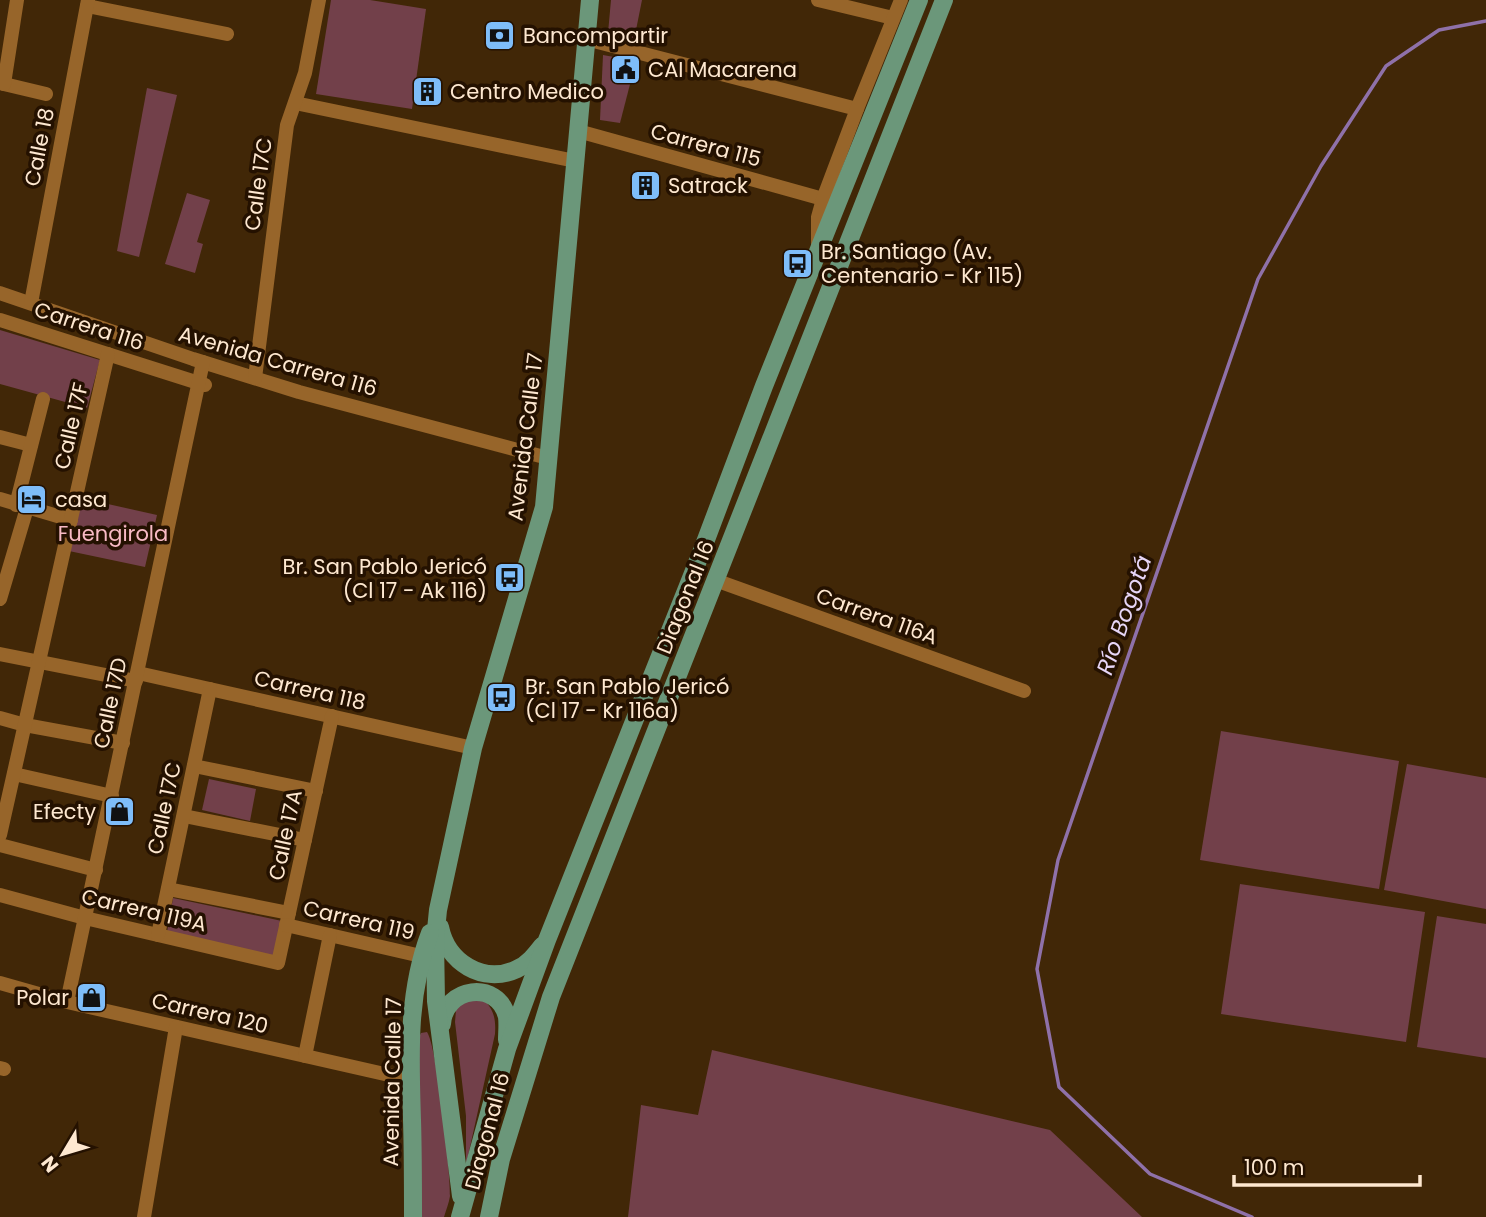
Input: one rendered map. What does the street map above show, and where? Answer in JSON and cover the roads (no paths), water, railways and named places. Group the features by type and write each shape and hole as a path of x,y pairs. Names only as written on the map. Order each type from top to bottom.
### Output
{"main road":[{"name":"Avenida Calle 17","path":"413,1217 411,1030 421,956 438,910 473,748 540,522 546,493 590,0"},
{"name":"Diagonal 16","path":"462,1212 507,1049 547,940 919,0"},
{"name":"Diagonal 16","path":"489,1217 501,1159 551,997 944,0"},
{"name":"Avenida Calle 17","path":"438,910 434,971 462,1212"},
{"path":"438,910 442,938 449,951 473,970 503,974 518,969 531,960 547,940"},
{"path":"411,1030 423,1025 442,1031 442,1018 447,1006 456,997 468,992 481,992 493,997 502,1006 507,1018 507,1049"}],"street":[{"path":"17,0 2,83 47,94"},
{"name":"Calle 17C","path":"255,378 287,125 305,73 319,0"},
{"path":"818,0 893,18"},
{"name":"Diagonal 16","path":"818,252 818,217 823,199 856,109 901,0"},
{"path":"87,3 227,34"},
{"name":"Calle 18","path":"30,303 87,3"},
{"path":"586,39 856,109"},
{"path":"295,103 575,161"},
{"name":"Carrera 115","path":"578,131 823,199"},
{"name":"Avenida Carrera 116","path":"0,293 255,378 548,458"},
{"name":"Carrera 116","path":"0,320 201,384"},
{"name":"Calle 17F","path":"0,835 108,354"},
{"name":"Calle 17D","path":"67,1002 194,412 208,363"},
{"path":"0,599 5,562 21,506 31,445 43,399"},
{"path":"0,437 31,445"},
{"path":"0,499 71,520"},
{"name":"Carrera 116A","path":"715,580 1024,691"},
{"name":"Carrera 118","path":"0,654 39,663 210,689 473,748"},
{"name":"Calle 17C","path":"158,935 210,689"},
{"name":"Calle 17A","path":"278,963 332,716"},
{"path":"0,718 123,743"},
{"path":"194,766 316,791"},
{"path":"14,774 112,796"},
{"path":"184,816 305,840"},
{"path":"0,845 96,870"},
{"name":"Carrera 119","path":"168,889 288,919 330,935 421,956"},
{"name":"Carrera 119A","path":"0,895 85,918 278,963"},
{"path":"305,1056 330,935"},
{"name":"Carrera 120","path":"0,983 67,1002 411,1080"},
{"path":"144,1217 176,1027"}],"waterway":[{"name":"Río Bogotá","path":"1252,1217 1150,1174 1059,1087 1037,969 1058,860 1258,279 1321,166 1386,66 1439,30 1486,21"}],"place":[{"name":"Bancompartir","path":"500,35"},
{"name":"CAI Macarena","path":"625,69"},
{"name":"Centro Medico","path":"427,91"},
{"name":"Satrack","path":"645,185"},
{"name":"Br. Santiago (Av. Centenario - Kr 115)","path":"798,263"},
{"name":"casa","path":"32,499"},
{"name":"Br. San Pablo Jericó (Cl 17 - Ak 116)","path":"510,578"},
{"name":"Br. San Pablo Jericó (Cl 17 - Kr 116a)","path":"502,698"},
{"name":"Efecty","path":"119,811"},
{"name":"Polar","path":"92,997"}],"park label":[{"name":"Fuengirola","path":"113,533"}]}
